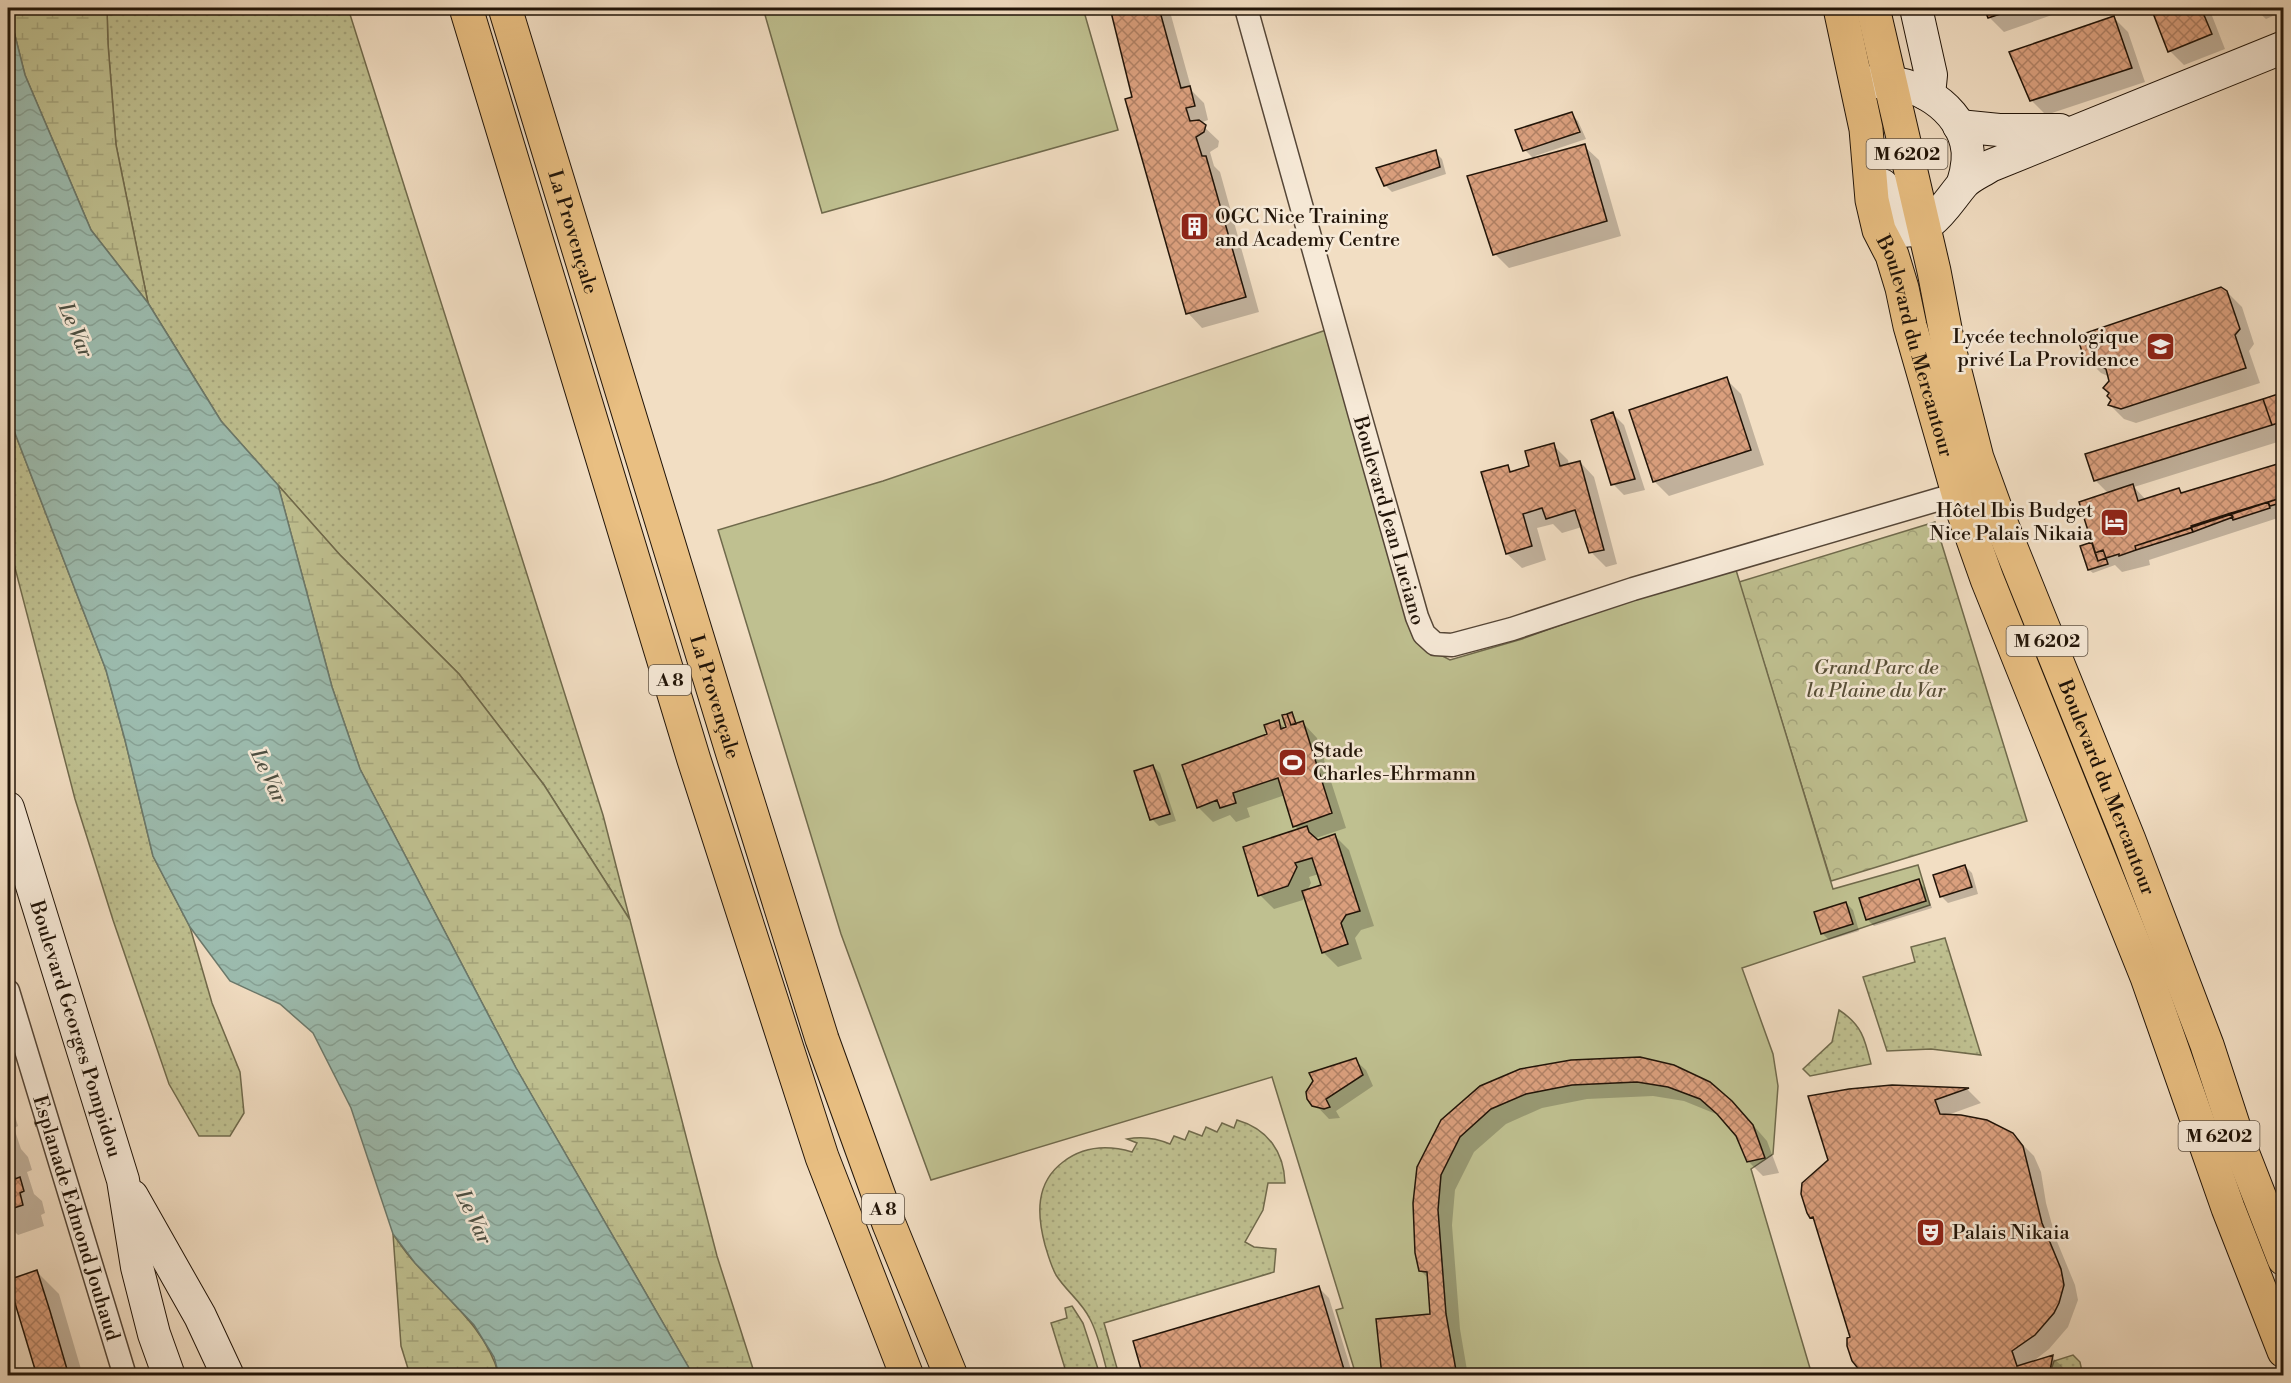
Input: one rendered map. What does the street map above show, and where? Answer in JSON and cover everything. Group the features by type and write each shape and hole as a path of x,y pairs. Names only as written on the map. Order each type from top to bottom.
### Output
{"main road":[{"name":"La Provençale","path":"466,8 694,760 807,1112 826,1168 908,1376"},
{"name":"La Provençale","path":"505,8 822,1039 885,1214 951,1376"},
{"name":"Boulevard du Mercantour","path":"1840,8 1866,129 1872,200 1879,230 1892,255 1902,288 1910,326 1957,494 1991,590 2147,977 2222,1143 2283,1297"},
{"name":"Boulevard du Mercantour","path":"1873,8 1924,226 1948,344 1977,458 2129,840 2207,1045 2241,1149 2283,1259"},
{"path":"1916,8 1931,75 1926,94"},
{"path":"1866,129 1895,225 1898,230 1908,232 1924,226 1942,212 1964,183 1990,166 2283,47"},
{"path":"1857,86 1870,82 1905,85 1926,94 1940,104 1959,126 1966,142 1968,153 1964,183"},
{"path":"1959,126 1999,130 2074,130"},
{"name":"Boulevard Georges Pompidou","path":"8,808 123,1180 137,1267 154,1334 169,1376"},
{"name":"Boulevard du Mercantour","path":"2147,977 2228,1209 2283,1351"},
{"name":"Boulevard du Mercantour","path":"2207,1045 2256,1143 2283,1215"},
{"name":"Boulevard Georges Pompidou","path":"123,1180 200,1316 225,1372"}],"street":[{"name":"Boulevard Jean Luciano","path":"1246,8 1417,617 1424,634 1435,644 1452,645 1512,629 1633,589 1957,494"},
{"name":"Esplanade Edmond Jouhaud","path":"8,991 126,1376"}],"green space":[{"path":"8,8 107,8 116,145 148,303 91,230 25,75"},
{"path":"107,8 348,8 603,815 630,920 544,785 459,674 340,555 221,421 148,303 116,145"},
{"path":"763,8 1083,8 1118,130 822,213"},
{"name":"Stade Charles-Ehrmann","path":"1332,328 1412,635 1423,646 1450,660 1522,639 1635,598 1736,570 1833,889 1918,865 1930,905 1742,968 1773,1054 1778,1086 1773,1154 1751,1169 1812,1375 1356,1375 1336,1310 1343,1308 1272,1077 931,1180 841,934 718,530 883,481"},
{"path":"8,415 106,670 153,856 190,927 212,1003 240,1072 244,1113 230,1136 199,1136 169,1084 113,920 75,799 8,541"},
{"path":"278,485 340,555 459,674 544,785 630,920 717,1256 755,1375 693,1375 516,1068 360,769 332,687"},
{"name":"Grand Parc de la Plaine du Var","path":"1935,522 2027,821 1831,881 1739,582"},
{"path":"1945,938 1981,1055 1931,1049 1887,1051 1863,977 1915,962 1911,947"},
{"path":"1839,1010 1858,1027 1867,1047 1871,1064 1810,1076 1803,1069 1832,1042"},
{"path":"1237,1120 1248,1124 1266,1136 1278,1152 1284,1172 1285,1183 1268,1183 1263,1210 1245,1242 1254,1247 1276,1249 1274,1272 1104,1323 1119,1375 1108,1375 1090,1319 1056,1275 1048,1257 1040,1222 1040,1200 1047,1180 1063,1162 1088,1150 1114,1148 1132,1152 1137,1143 1127,1139 1149,1138 1170,1144 1174,1136 1185,1140 1189,1131 1202,1136 1206,1127 1217,1132 1222,1123 1234,1128"},
{"path":"393,1234 413,1261 475,1328 493,1358 499,1375 410,1375 401,1346"},
{"path":"1072,1306 1083,1323 1100,1375 1067,1375 1051,1323 1067,1318 1065,1308"},
{"path":"2073,1355 2080,1362 2083,1376 2049,1376 2054,1361"}],"water":[{"name":"Le Var","path":"8,8 25,75 91,230 148,303 221,421 278,485 332,687 360,769 516,1068 693,1375 499,1375 494,1357 474,1325 415,1263 393,1234 351,1108 313,1033 280,1004 230,981 190,927 153,856 106,670 8,415"}],"building":[{"name":"OGC Nice Training and Academy Centre","path":"1110,8 1159,8 1181,88 1190,86 1195,106 1186,108 1190,121 1199,120 1206,125 1204,132 1196,137 1202,156 1206,156 1246,297 1186,314 1125,99 1132,97"},
{"path":"1984,8 2018,8 1988,18"},
{"path":"2151,8 2201,8 2212,34 2168,52"},
{"path":"2114,16 2132,68 2030,101 2009,52"},
{"path":"1572,112 1580,132 1523,151 1515,130"},
{"path":"1585,144 1607,221 1493,255 1467,176"},
{"path":"1436,150 1440,167 1384,186 1376,168"},
{"name":"Lycée technologique privé La Providence","path":"2221,287 2227,291 2240,329 2235,335 2246,368 2121,409 2108,405 2111,400 2107,396 2109,393 2103,388 2109,381 2106,369 2084,358 2077,336"},
{"path":"1727,377 1751,450 1653,482 1629,410"},
{"path":"2284,392 2284,421 2272,425 2263,399"},
{"path":"2263,399 2272,425 2094,481 2085,454"},
{"path":"1613,412 1635,479 1611,485 1591,420"},
{"path":"1554,443 1560,466 1580,461 1604,550 1589,553 1575,510 1546,519 1542,508 1523,514 1532,546 1506,554 1481,472 1508,465 1510,472 1529,466 1525,451"},
{"path":"2284,462 2284,497 2135,546 2136,550 2119,556 2119,554 2106,558 2103,550 2095,553 2079,502 2133,484 2138,501 2179,488 2181,493"},
{"path":"2284,497 2284,502 2270,506 2268,502"},
{"path":"2268,502 2270,508 2233,520 2231,513"},
{"path":"2231,513 2233,517 2193,532 2191,526"},
{"path":"2191,528 2193,532 2136,550 2135,546"},
{"path":"2092,542 2098,561 2106,558 2108,564 2088,570 2080,546"},
{"path":"2103,550 2106,558 2098,561 2095,553"},
{"path":"1292,712 1296,724 1291,725 1287,714"},
{"path":"1287,714 1291,725 1303,721 1332,813 1293,827 1278,778 1233,793 1236,803 1220,808 1217,800 1197,808 1182,765 1267,734 1264,725 1279,720 1281,729 1286,727 1282,715"},
{"path":"1153,765 1170,814 1150,820 1134,771"},
{"path":"1307,826 1309,832 1318,840 1335,834 1360,911 1346,915 1341,923 1348,944 1322,953 1302,891 1321,885 1312,858 1295,863 1297,867 1288,886 1258,896 1243,847"},
{"path":"1965,865 1972,887 1940,897 1933,875"},
{"path":"1919,879 1926,901 1866,920 1859,898"},
{"path":"1846,902 1853,924 1821,934 1814,912"},
{"path":"1640,1057 1674,1065 1710,1082 1732,1101 1753,1125 1765,1158 1747,1162 1736,1136 1717,1114 1700,1099 1668,1087 1637,1082 1572,1085 1526,1094 1491,1109 1460,1137 1441,1175 1438,1210 1446,1314 1457,1376 1382,1376 1376,1319 1430,1314 1427,1272 1419,1271 1415,1253 1413,1203 1417,1167 1441,1120 1480,1086 1520,1069 1571,1060"},
{"path":"1356,1058 1363,1075 1326,1099 1330,1107 1324,1109 1312,1106 1307,1099 1306,1092 1313,1081 1309,1073"},
{"name":"Palais Nikaia","path":"1892,1085 1969,1088 1935,1100 1940,1114 1987,1120 2013,1133 2023,1146 2042,1223 2061,1269 2064,1285 2054,1313 2035,1335 2012,1351 2017,1366 2053,1355 2049,1376 1891,1376 1861,1372 1852,1361 1847,1346 1847,1338 1850,1337 1813,1217 1810,1218 1807,1213 1801,1194 1802,1183 1828,1160 1808,1096"},
{"path":"8,1153 15,1179 20,1177 24,1191 20,1193 23,1205 8,1210"},
{"path":"37,1270 69,1376 37,1376 8,1280"},
{"path":"1319,1286 1346,1376 1143,1376 1133,1341"}],"place":[{"name":"OGC Nice Training and Academy Centre","path":"1194,227"},
{"name":"Lycée technologique privé La Providence","path":"2160,347"},
{"name":"Hôtel Ibis Budget Nice Palais Nikaia","path":"2114,522"},
{"name":"Stade Charles-Ehrmann","path":"1292,762"},
{"name":"Palais Nikaia","path":"1931,1232"}]}
